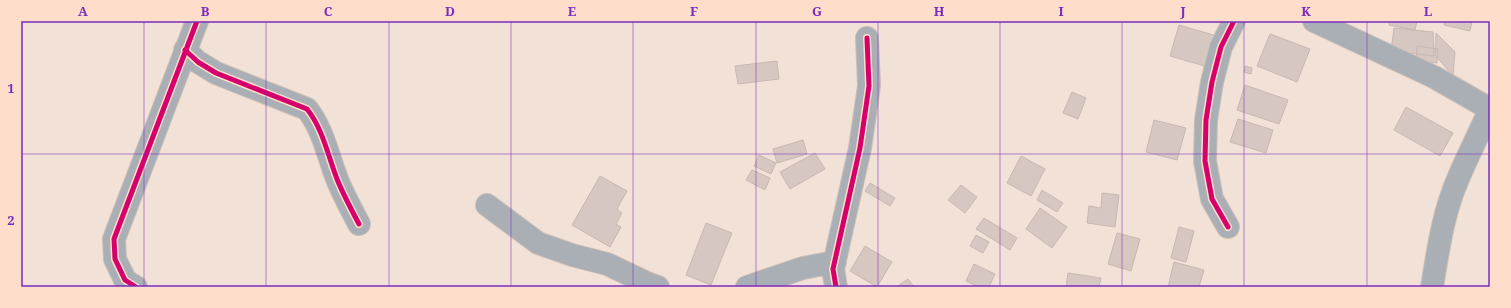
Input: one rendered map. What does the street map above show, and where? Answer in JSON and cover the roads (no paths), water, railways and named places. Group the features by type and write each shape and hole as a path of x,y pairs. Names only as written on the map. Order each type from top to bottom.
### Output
{"street":[{"path":"136,287 125,280 115,258 114,239 197,21"},
{"path":"1228,226 1212,199 1205,161 1206,120 1212,82 1221,47 1234,21"},
{"path":"1314,21 1434,77 1490,109 1457,180 1439,246 1432,287"},
{"path":"836,287 833,269 860,148 869,86 867,38"},
{"path":"185,50 198,62 216,73 307,109 314,117 331,158 337,179 358,224"},
{"path":"487,205 538,243 572,255 607,264 658,287"},
{"path":"747,287 803,268 835,262"}]}
